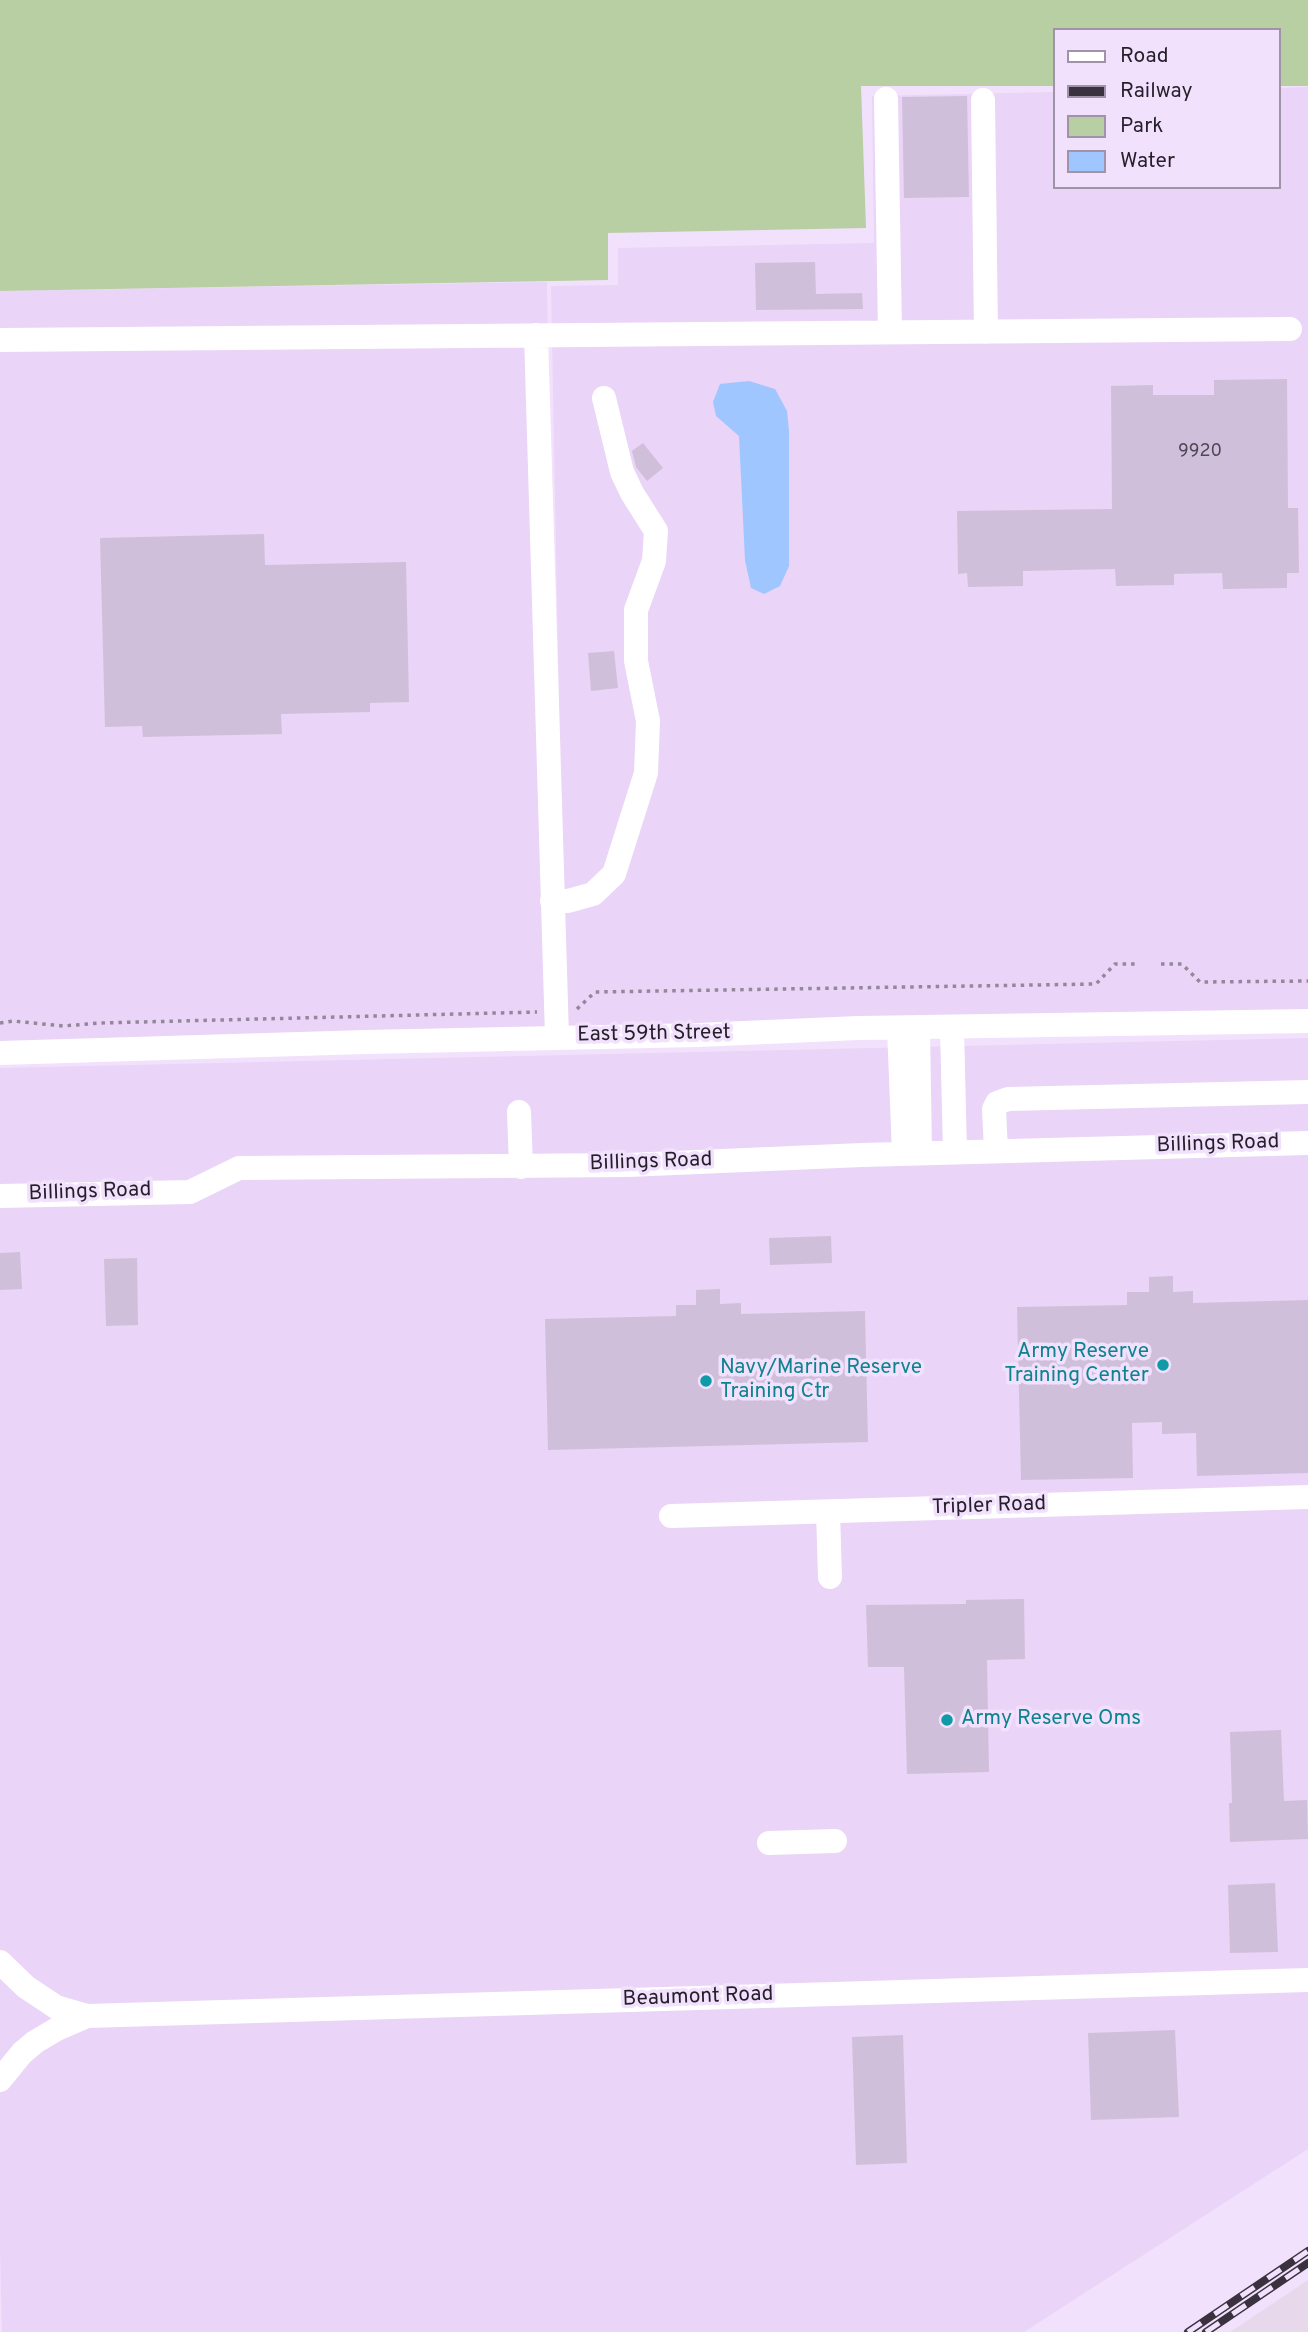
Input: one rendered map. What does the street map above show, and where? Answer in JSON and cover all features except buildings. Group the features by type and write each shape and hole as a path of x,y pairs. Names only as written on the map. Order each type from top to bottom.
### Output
{"street":[{"path":"886,100 890,332"},
{"path":"983,100 986,331"},
{"path":"0,340 1290,329"},
{"path":"536,335 557,1037"},
{"path":"552,901 568,901 593,894 614,874 646,773 648,721 636,661 636,610 654,561 656,531 622,472 604,398"},
{"name":"East 59th Street","path":"0,1052 908,1028 1308,1021"},
{"path":"908,1028 912,1154"},
{"path":"952,1028 955,1152"},
{"path":"996,1151 994,1109 997,1102 1308,1092"},
{"path":"519,1112 521,1167"},
{"name":"Billings Road","path":"0,1196 190,1192 239,1168 521,1167 1308,1143"},
{"name":"Tripler Road","path":"671,1516 1308,1497"},
{"path":"828,1512 830,1577"},
{"path":"769,1843 835,1841"},
{"name":"Beaumont Road","path":"0,1962 33,1993 56,2007 87,2016 1308,1980"},
{"name":"Beaumont Road","path":"0,2080 22,2053 35,2042 87,2016"}],"path":[{"path":"575,1012 595,992 1096,984 1115,964 1136,964"},
{"path":"1161,964 1182,964 1200,982 1308,981"},
{"path":"0,1023 13,1021 63,1027 100,1023 539,1012"}],"shaded area":[{"path":"1308,87 1308,1016 565,1029 551,286 618,285 618,248 874,243 872,96 1052,92 1052,189 1280,189 1280,88"},
{"path":"547,282 559,1030 0,1043 0,291"},
{"path":"1308,1038 1308,2149 1024,2332 2,2332 0,1068"},
{"path":"1308,2280 1308,2332 1230,2332"}],"green space":[{"path":"0,0 1308,0 1308,86 1280,86 1280,28 1052,28 1052,86 861,86 866,228 608,233 608,280 0,291"}],"water":[{"path":"749,381 775,389 787,411 789,431 789,566 780,586 764,594 751,588 745,560 739,436 716,416 713,402 720,384"}],"railway":[{"path":"1188,2332 1308,2251"},
{"path":"1206,2332 1308,2263"}],"place":[{"name":"Army Reserve Training Center","path":"1163,1365"},
{"name":"Navy/Marine Reserve Training Ctr","path":"706,1381"},
{"name":"Army Reserve Oms","path":"947,1720"}]}
